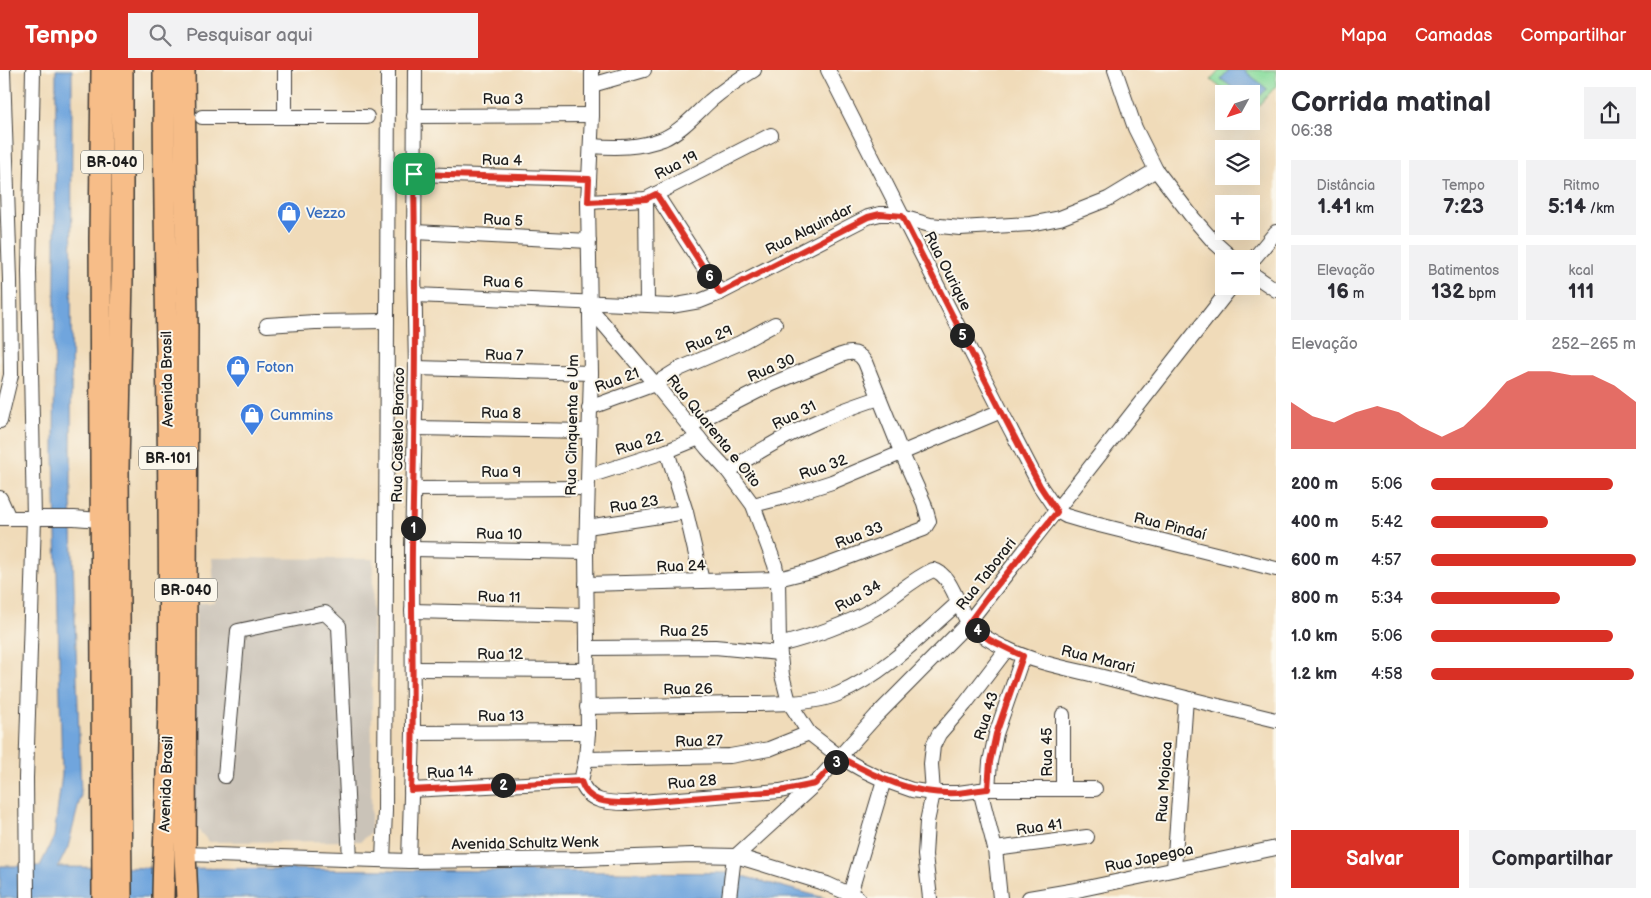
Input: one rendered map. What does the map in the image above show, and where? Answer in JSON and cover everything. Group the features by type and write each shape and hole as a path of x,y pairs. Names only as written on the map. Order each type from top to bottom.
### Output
{"highway":[{"path":"100,239 102,70"},
{"name":"Avenida Brasil","path":"163,898 169,704 164,70"},
{"name":"BR-040","path":"172,70 176,278 187,327"},
{"name":"Avenida Brasil","path":"184,70 187,327 185,861 187,898"},
{"name":"BR-040","path":"103,898 112,853 100,520 100,239 109,220 114,125 122,76"},
{"name":"BR-101","path":"121,898 112,853 118,666 122,76"}],"street":[{"path":"0,416 11,375 5,278 2,70"},
{"path":"27,898 26,778 34,518 29,271 33,70"},
{"path":"285,70 285,117"},
{"name":"Rua Castelo Branco","path":"382,860 385,800 388,70"},
{"name":"Rua Castelo Branco","path":"409,861 414,670 412,549 416,368 414,265 415,70"},
{"name":"Rua Cinquenta e Um","path":"581,781 586,759 588,732 585,616 590,373 588,202 592,70"},
{"path":"592,85 644,70"},
{"path":"591,146 619,148 643,145 664,138 683,126 736,80 754,70"},
{"name":"Rua Ourique","path":"828,70 1001,411 1040,486 1057,512"},
{"path":"1115,70 1135,128 1156,170 1193,218 1223,250"},
{"name":"Rua 3","path":"414,116 592,115"},
{"path":"202,116 367,117"},
{"name":"Rua 19","path":"588,202 651,196 771,135"},
{"name":"Rua Alquindar","path":"590,305 647,304 671,306 700,301 720,293 868,217 880,214 902,216 930,225 960,228 1030,224 1060,218 1108,198 1156,170"},
{"name":"Rua 4","path":"414,174 589,179"},
{"path":"651,196 720,293"},
{"path":"647,304 651,196"},
{"name":"Rua 5","path":"415,232 589,241"},
{"path":"1260,251 1276,232"},
{"path":"5,278 29,271"},
{"path":"1260,279 1276,290"},
{"name":"Rua 6","path":"415,295 590,305"},
{"name":"Rua Taborari","path":"734,861 815,784 876,716 968,624 1225,295"},
{"name":"Rua Quarenta e Oito","path":"590,305 753,505 775,565 778,580 779,649 782,675 789,702 809,733 840,757 884,780 912,790 933,793 958,793 984,789 1095,789"},
{"path":"267,325 387,321"},
{"name":"Rua 29","path":"655,384 679,369 740,343 775,324"},
{"name":"Rua 30","path":"689,426 772,384 850,352 862,356 880,398"},
{"name":"Rua 7","path":"416,368 590,373"},
{"name":"Rua 21","path":"589,408 655,384"},
{"path":"880,398 902,454"},
{"name":"Rua 31","path":"728,472 767,447 799,430 880,398"},
{"name":"Rua 32","path":"753,505 832,482 1001,411"},
{"name":"Rua 8","path":"414,428 588,431"},
{"name":"Rua 22","path":"588,482 699,438"},
{"path":"667,451 686,512 702,582"},
{"name":"Rua 33","path":"778,580 814,570 924,528 929,521 924,503 902,454"},
{"name":"Rua 9","path":"414,489 588,482"},
{"path":"0,498 5,518 100,520"},
{"name":"Rua 23","path":"587,527 686,512"},
{"name":"Rua Pindaí","path":"1057,512 1083,521 1276,569"},
{"name":"Rua 10","path":"412,549 586,552"},
{"name":"Rua 34","path":"779,649 873,610 908,584 933,570 936,570 944,579"},
{"name":"Rua Marari","path":"944,579 958,602 968,624 990,640 1023,656 1276,720"},
{"name":"Rua 24","path":"586,584 778,580"},
{"name":"Rua 26","path":"587,706 769,704 815,700 836,695 860,684 888,663 958,602"},
{"name":"Rua 11","path":"412,610 585,616"},
{"path":"225,776 238,631 326,613 339,626 350,860"},
{"name":"Rua 25","path":"587,648 705,647 779,649"},
{"path":"930,898 925,855 927,822 933,793 931,764 933,746 939,734 965,704 1007,649"},
{"name":"Rua 43","path":"1000,898 984,789 996,734 1023,656"},
{"name":"Rua 12","path":"414,670 587,670"},
{"name":"Rua Mojaca","path":"1174,869 1186,698"},
{"name":"Rua 45","path":"1063,715 1063,788"},
{"name":"Rua 13","path":"413,732 588,732"},
{"name":"Rua 27","path":"586,759 730,756 769,748 809,733"},
{"path":"854,896 884,780"},
{"name":"Rua 14","path":"411,790 581,781"},
{"name":"Rua 28","path":"581,781 586,793 595,799 608,803 780,791 815,784"},
{"name":"Rua 41","path":"994,849 1087,837"},
{"name":"Rua Japegoa","path":"1029,898 1082,889 1276,848"},
{"name":"Avenida Schultz Wenk","path":"185,861 409,861 692,856 734,861 827,884 854,896"},
{"path":"729,898 734,861"}],"shaded area":[{"path":"212,558 373,559 371,832 361,841 209,842 194,825 196,603 215,603"}],"green space":[{"path":"1220,70 1276,70 1276,86 1260,104 1260,85 1217,85 1211,80"}],"water":[{"path":"56,70 72,70 71,498 81,795 68,847 58,867 731,873 825,898 0,898 0,866 40,866 54,837 62,774 54,454"},
{"path":"1229,70 1244,70 1267,89 1260,96 1260,85 1229,85 1221,79"}],"place":[{"name":"Vezzo","path":"289,234"},
{"name":"Foton","path":"238,388"},
{"name":"Cummins","path":"252,436"}],"route":[{"path":"414,174 589,179 588,202 646,199 656,194 720,293 755,277 776,264 868,217 880,214 902,216 1040,486 1057,512 968,624 990,640 1023,656 996,734 990,762 988,789 958,793 933,793 912,790 884,780 840,757 815,784 780,791 628,803 608,803 595,799 586,793 581,781 411,790 414,670 412,549 416,368 414,174"}]}
